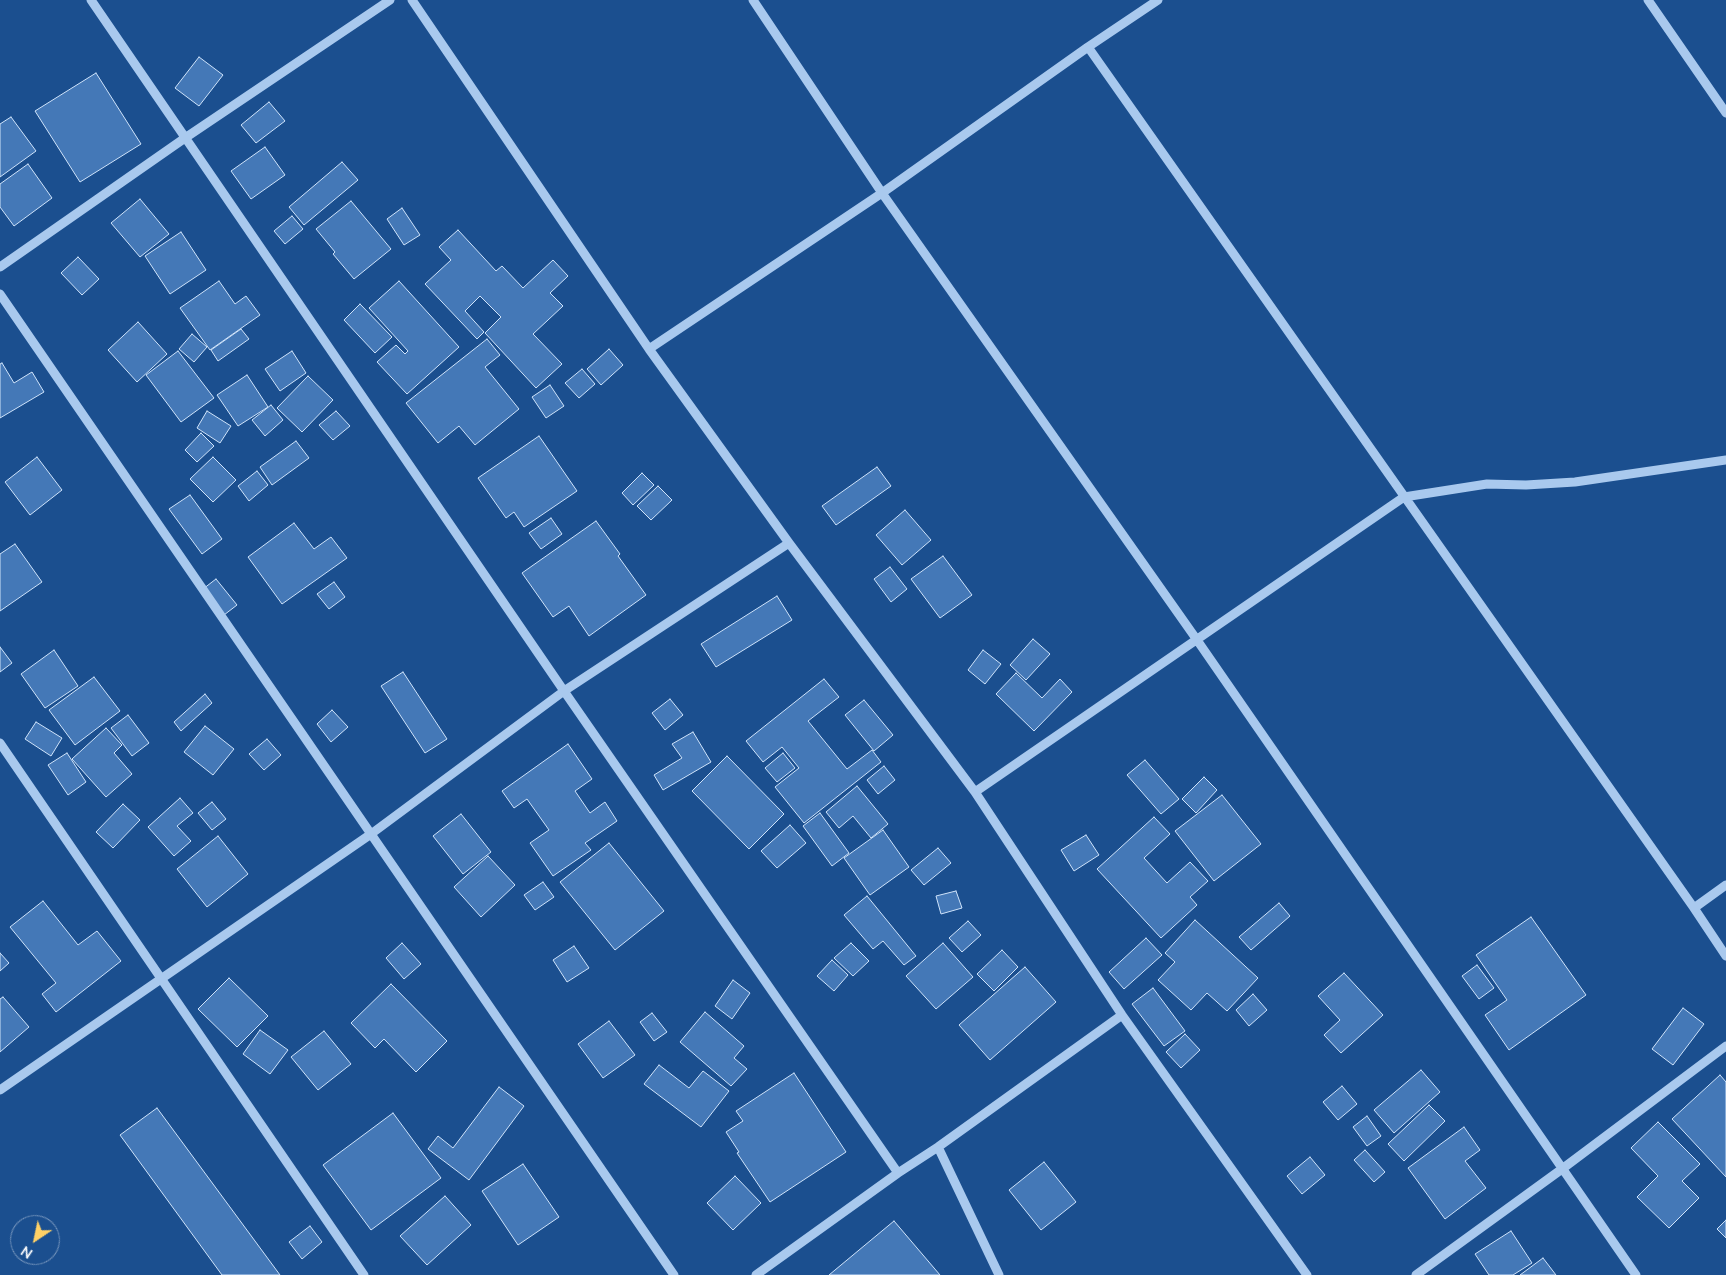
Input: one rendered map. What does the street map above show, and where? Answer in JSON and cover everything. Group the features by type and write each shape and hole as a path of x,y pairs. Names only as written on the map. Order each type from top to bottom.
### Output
{"street":[{"path":"91,0 564,691 898,1173"},
{"path":"0,266 185,138 390,0"},
{"path":"412,0 649,350 789,543 975,792 1122,1015 1308,1275"},
{"path":"753,0 882,193 1197,640 1636,1275"},
{"path":"649,350 882,193 1088,47 1158,0"},
{"path":"1648,0 1726,113"},
{"path":"1088,47 1726,956"},
{"path":"0,294 674,1275"},
{"path":"975,792 1404,497 1487,484 1526,485 1575,482 1726,460"},
{"path":"0,1090 371,834 564,691 789,543"},
{"path":"0,742 364,1275"},
{"path":"1694,908 1726,885"},
{"path":"756,1275 1122,1015"},
{"path":"1416,1275 1726,1046"},
{"path":"938,1147 999,1275"}],"building":[{"path":"199,57 223,75 199,106 175,88"},
{"path":"96,73 141,144 80,182 35,111"},
{"path":"269,102 285,121 256,143 241,125"},
{"path":"11,117 36,151 0,177 0,124"},
{"path":"265,147 285,175 251,199 231,171"},
{"path":"342,162 358,180 304,225 289,207"},
{"path":"28,164 52,198 14,226 0,207 0,184"},
{"path":"140,199 169,234 140,257 111,223"},
{"path":"351,201 391,249 354,279 333,254 335,252 316,229"},
{"path":"402,208 420,235 404,245 387,219"},
{"path":"292,216 303,229 285,244 274,231"},
{"path":"458,230 496,271 502,266 523,288 553,260 568,276 550,293 563,306 533,334 562,364 536,388 485,333 501,317 480,296 465,311 484,332 477,339 425,284 451,260 439,247"},
{"path":"181,232 206,270 170,294 145,256"},
{"path":"78,257 99,279 82,295 61,273"},
{"path":"219,281 235,304 246,296 260,315 210,350 180,308"},
{"path":"399,281 459,347 407,394 377,362 396,345 405,354 408,351 369,308"},
{"path":"360,304 392,337 375,353 344,320"},
{"path":"138,322 167,354 137,382 108,350"},
{"path":"241,329 249,339 218,361 211,350"},
{"path":"192,334 207,347 194,362 179,349"},
{"path":"487,339 500,355 485,367 519,409 475,445 459,426 438,443 406,403"},
{"path":"609,349 623,365 601,385 587,369"},
{"path":"178,351 214,398 181,422 146,375"},
{"path":"292,351 306,373 280,391 265,369"},
{"path":"2,363 14,383 32,372 44,392 0,418 0,364"},
{"path":"582,369 595,384 579,398 565,383"},
{"path":"247,375 268,407 238,426 217,395"},
{"path":"308,376 333,400 302,432 277,408"},
{"path":"550,385 564,406 546,418 532,397"},
{"path":"271,405 283,420 265,436 252,420"},
{"path":"207,411 231,426 220,443 197,428"},
{"path":"336,411 350,426 333,440 319,425"},
{"path":"201,433 214,446 197,462 185,450"},
{"path":"539,436 577,491 524,527 514,512 506,518 478,478"},
{"path":"296,441 309,458 272,485 260,467"},
{"path":"37,457 62,490 30,515 5,482"},
{"path":"213,457 236,480 213,502 190,479"},
{"path":"877,467 891,486 836,525 822,506"},
{"path":"257,471 268,485 249,501 238,486"},
{"path":"642,473 654,485 633,505 622,493"},
{"path":"658,486 672,500 651,520 637,506"},
{"path":"190,495 222,539 202,554 169,509"},
{"path":"905,510 931,540 902,565 876,535"},
{"path":"551,518 562,534 541,549 529,533"},
{"path":"596,521 646,595 589,636 569,606 553,617 522,573"},
{"path":"294,523 314,549 331,537 347,558 282,604 248,557"},
{"path":"15,544 42,582 0,611 0,554"},
{"path":"943,556 972,595 940,618 911,579"},
{"path":"890,567 907,589 891,602 874,579"},
{"path":"216,579 237,605 224,615 203,589"},
{"path":"334,582 345,597 329,609 317,594"},
{"path":"777,596 792,620 716,667 701,644"},
{"path":"1033,639 1050,654 1026,680 1010,665"},
{"path":"0,647 12,663 0,672"},
{"path":"54,650 78,686 45,708 21,674"},
{"path":"983,650 1001,664 985,684 968,670"},
{"path":"403,672 447,739 425,753 381,686"},
{"path":"1016,673 1042,698 1060,679 1072,692 1034,731 996,694"},
{"path":"94,677 120,711 75,745 49,710"},
{"path":"824,679 839,697 808,721 847,769 872,750 881,762 804,823 775,787 799,768 782,747 763,762 746,741"},
{"path":"205,694 212,703 181,731 174,722"},
{"path":"670,699 683,715 665,730 652,713"},
{"path":"864,700 893,735 874,751 845,715"},
{"path":"332,710 348,727 331,742 317,724"},
{"path":"128,715 149,743 132,756 111,728"},
{"path":"36,722 62,738 51,756 25,739"},
{"path":"205,726 234,749 213,775 184,752"},
{"path":"106,728 122,745 114,753 132,774 106,797 72,759"},
{"path":"693,732 711,762 663,790 654,775 682,758 672,744"},
{"path":"267,739 281,755 264,770 249,754"},
{"path":"568,744 592,779 575,791 590,813 605,802 617,821 585,843 591,850 553,876 530,843 549,830 527,799 514,808 502,791"},
{"path":"67,753 86,782 68,795 48,765"},
{"path":"783,753 795,768 777,782 765,768"},
{"path":"727,756 784,814 749,849 692,791"},
{"path":"1145,760 1179,799 1161,814 1127,775"},
{"path":"884,766 895,780 878,794 867,780"},
{"path":"1204,777 1217,790 1196,813 1182,799"},
{"path":"857,786 888,824 871,838 853,816 839,828 826,812"},
{"path":"1222,795 1261,844 1214,881 1175,831"},
{"path":"180,798 193,813 177,826 191,841 174,856 148,827"},
{"path":"212,802 226,819 212,830 198,813"},
{"path":"123,804 140,820 113,848 96,832"},
{"path":"820,813 849,853 832,866 803,826"},
{"path":"461,814 491,852 463,874 433,836"},
{"path":"1154,817 1170,834 1144,858 1167,883 1190,862 1208,881 1190,897 1197,905 1161,938 1097,869"},
{"path":"790,825 806,843 777,868 761,851"},
{"path":"883,830 909,867 870,895 844,858"},
{"path":"1086,835 1099,855 1074,871 1061,850"},
{"path":"218,836 248,874 207,907 177,869"},
{"path":"609,843 664,911 615,950 560,882"},
{"path":"938,848 951,863 924,885 911,870"},
{"path":"488,856 515,885 481,917 454,887"},
{"path":"543,882 554,897 535,910 524,895"},
{"path":"956,891 962,908 941,914 936,896"},
{"path":"867,896 916,956 904,965 883,941 873,949 844,915"},
{"path":"43,901 78,945 97,931 121,961 56,1012 42,994 56,983 10,927"},
{"path":"1279,903 1290,916 1251,950 1239,937"},
{"path":"1531,917 1586,995 1509,1050 1485,1015 1507,1000 1476,955"},
{"path":"1195,920 1258,978 1227,1011 1207,993 1191,1010 1158,980 1175,962 1165,953"},
{"path":"968,921 981,935 962,952 949,938"},
{"path":"1146,938 1162,955 1124,989 1109,972"},
{"path":"402,943 421,964 404,979 386,958"},
{"path":"851,943 869,961 853,976 834,958"},
{"path":"943,943 973,977 936,1009 906,976"},
{"path":"574,946 589,968 567,982 553,960"},
{"path":"1002,950 1018,967 994,991 977,974"},
{"path":"0,953 9,963 0,971"},
{"path":"832,960 848,975 834,991 817,976"},
{"path":"1477,965 1494,988 1479,999 1462,976"},
{"path":"1025,967 1056,1002 990,1060 959,1025"},
{"path":"1344,973 1383,1015 1341,1053 1324,1035 1340,1020 1318,996"},
{"path":"229,978 268,1016 237,1047 198,1009"},
{"path":"733,980 750,993 732,1019 715,1006"},
{"path":"391,984 447,1041 416,1072 384,1039 375,1048 351,1023"},
{"path":"1153,988 1185,1031 1164,1046 1132,1004"},
{"path":"1253,994 1267,1010 1249,1026 1236,1010"},
{"path":"3,997 29,1027 0,1052 0,999"},
{"path":"1683,1008 1704,1024 1673,1065 1652,1049"},
{"path":"705,1012 744,1046 734,1058 747,1069 731,1086 680,1042"},
{"path":"652,1013 667,1032 654,1041 640,1022"},
{"path":"609,1021 635,1055 603,1078 578,1044"},
{"path":"260,1030 288,1050 270,1074 243,1054"},
{"path":"324,1031 351,1064 318,1090 291,1057"},
{"path":"1185,1034 1200,1050 1181,1068 1166,1052"},
{"path":"659,1065 689,1088 703,1071 729,1091 701,1127 644,1084"},
{"path":"1421,1070 1440,1092 1394,1133 1374,1110"},
{"path":"794,1073 846,1152 770,1202 737,1153 739,1152 726,1132 743,1121 736,1111"},
{"path":"1720,1075 1726,1082 1726,1177 1672,1119"},
{"path":"1342,1086 1357,1104 1338,1120 1323,1102"},
{"path":"499,1087 524,1106 469,1180 428,1149 438,1136 453,1148"},
{"path":"1429,1105 1445,1121 1404,1161 1388,1144"},
{"path":"157,1108 280,1275 222,1275 120,1135"},
{"path":"393,1113 441,1178 371,1230 323,1165"},
{"path":"1367,1116 1381,1136 1367,1146 1353,1127"},
{"path":"1658,1122 1700,1164 1682,1181 1699,1198 1669,1228 1637,1197 1658,1176 1631,1148"},
{"path":"1464,1127 1480,1150 1465,1161 1486,1188 1445,1219 1408,1168"},
{"path":"1365,1150 1385,1172 1374,1182 1354,1160"},
{"path":"1310,1157 1325,1175 1302,1194 1287,1176"},
{"path":"1044,1162 1076,1202 1041,1230 1009,1190"},
{"path":"523,1164 559,1217 518,1245 482,1191"},
{"path":"735,1176 761,1203 733,1230 707,1203"},
{"path":"445,1196 471,1225 427,1265 400,1236"},
{"path":"1726,1220 1726,1238 1717,1229"},
{"path":"894,1221 940,1275 829,1275"},
{"path":"310,1226 322,1242 302,1259 289,1242"},
{"path":"1511,1231 1532,1263 1513,1275 1489,1275 1475,1254"},
{"path":"1543,1258 1556,1275 1520,1275"}]}
